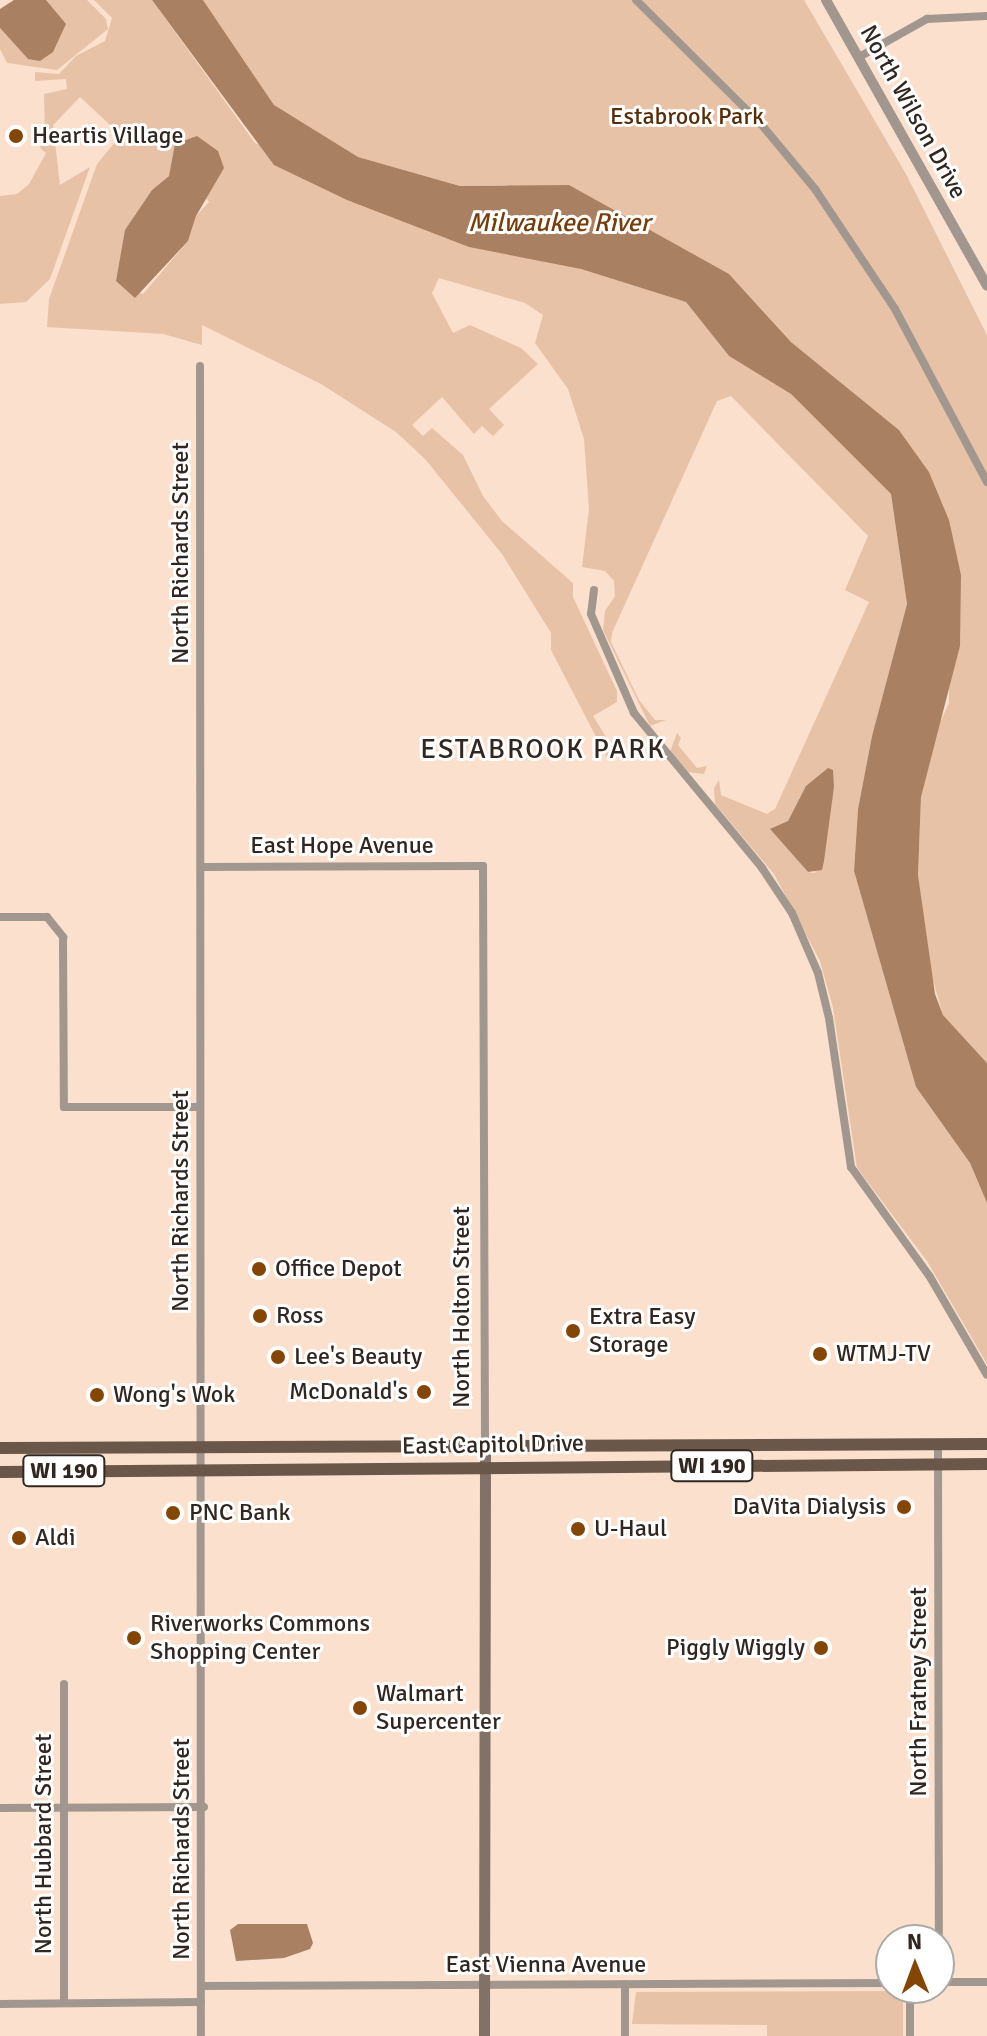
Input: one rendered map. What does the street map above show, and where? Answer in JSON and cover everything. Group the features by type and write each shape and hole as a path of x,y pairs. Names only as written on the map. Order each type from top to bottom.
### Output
{"main road":[{"name":"East Capitol Drive","path":"0,1448 987,1444"},
{"name":"North Holton Street","path":"484,2036 485,1445"},
{"name":"East Capitol Drive","path":"0,1472 987,1464"}],"street":[{"path":"636,0 702,61 815,189 895,309 987,482"},
{"name":"North Wilson Drive","path":"826,0 861,56 987,286"},
{"path":"861,56 927,19 987,16"},
{"name":"North Richards Street","path":"200,366 204,1807 201,2036"},
{"path":"594,590 591,614 634,713 762,868 792,913 818,973 829,1018 851,1167 873,1205 922,1264 987,1375"},
{"name":"East Hope Avenue","path":"201,867 483,866"},
{"name":"North Holton Street","path":"483,866 485,1445"},
{"path":"0,917 47,917 63,937 64,1107 200,1107"},
{"name":"North Fratney Street","path":"938,1444 939,1924"},
{"name":"North Hubbard Street","path":"64,1684 64,2003"},
{"path":"0,1808 204,1807"},
{"path":"955,1982 987,1982"},
{"name":"East Vienna Avenue","path":"201,1986 875,1983"},
{"path":"625,1984 625,2036"},
{"path":"1,2004 201,2002"},
{"path":"910,2004 910,2036"}],"green space":[{"path":"46,0 87,0 106,19 108,29 57,70 7,63 0,49 0,28 28,59 52,52 64,28"},
{"path":"94,0 152,0 255,143 581,269 686,302 729,356 791,394 891,494 907,604 872,736 858,809 854,871 916,1087 970,1163 987,1203 987,1364 927,1261 857,1168 833,1008 820,961 774,874 715,804 714,788 719,780 721,795 767,814 775,809 869,602 845,590 868,536 731,396 717,401 612,633 611,642 639,700 655,720 666,720 650,726 603,630 605,611 615,596 614,581 605,571 582,567 589,509 584,439 568,389 535,343 543,315 525,303 439,278 432,293 453,333 470,325 521,348 538,364 489,409 504,425 493,436 482,426 474,434 442,397 412,425 423,436 432,428 463,455 483,496 502,521 573,583 573,597 617,691 617,702 593,716 616,753 608,760 551,650 551,633 502,554 425,459 396,432 321,384 202,325 202,345 163,334 47,327 49,299 97,164 121,135 80,97 53,125 60,185 90,167 50,279 26,302 0,304 0,196 17,194 29,184 46,153 40,148 45,135 44,94 67,89 66,79 35,81 35,72 59,74 76,56 105,41 112,18","holes":["175,161 209,202 196,216 188,241 143,294 116,281 126,230 152,190 169,176","832,770 834,787 815,873 808,872 771,830 788,821 806,787"]},
{"name":"Estabrook Park","path":"203,0 804,0 906,174 987,335 987,1063 943,1015 929,966 918,875 921,797 932,740 949,703 949,520 929,472 899,430 791,342 729,274 506,185 460,186 358,157 303,125 274,105"},
{"path":"677,733 681,738 678,745 697,768 707,766 704,774 687,772 670,752"},
{"path":"875,1991 875,2004 903,2004 903,2036 767,2036 767,2025 632,2024 636,1992"}],"water":[{"path":"14,0 46,0 66,24 53,52 40,61 28,59 0,28 0,9"},
{"name":"Milwaukee River","path":"152,0 203,0 274,105 358,157 460,186 569,185 729,274 791,342 899,430 929,472 949,520 961,575 960,646 921,797 918,875 935,994 943,1015 987,1063 987,1203 970,1163 916,1087 854,871 858,809 872,736 907,604 891,494 791,394 729,356 686,302 581,269 469,247 347,200 274,165"},
{"path":"197,136 218,151 224,168 196,216 188,241 135,298 116,281 125,230 152,190 169,176 175,144"},
{"path":"828,768 833,770 834,787 824,861 822,870 808,872 770,829 788,821 806,786"},
{"path":"238,1924 307,1924 313,1943 310,1949 284,1958 236,1961 230,1930"}],"place":[{"name":"Heartis Village","path":"16,136"},
{"name":"Office Depot","path":"259,1269"},
{"name":"Ross","path":"260,1316"},
{"name":"Extra Easy Storage","path":"573,1331"},
{"name":"WTMJ-TV","path":"820,1354"},
{"name":"Lee's Beauty","path":"278,1357"},
{"name":"McDonald's","path":"424,1392"},
{"name":"Wong's Wok","path":"97,1395"},
{"name":"DaVita Dialysis","path":"904,1507"},
{"name":"PNC Bank","path":"173,1513"},
{"name":"U-Haul","path":"578,1529"},
{"name":"Aldi","path":"19,1538"},
{"name":"Riverworks Commons Shopping Center","path":"134,1638"},
{"name":"Piggly Wiggly","path":"821,1648"},
{"name":"Walmart Supercenter","path":"360,1708"}],"district":[{"name":"ESTABROOK PARK","path":"543,749"}]}
